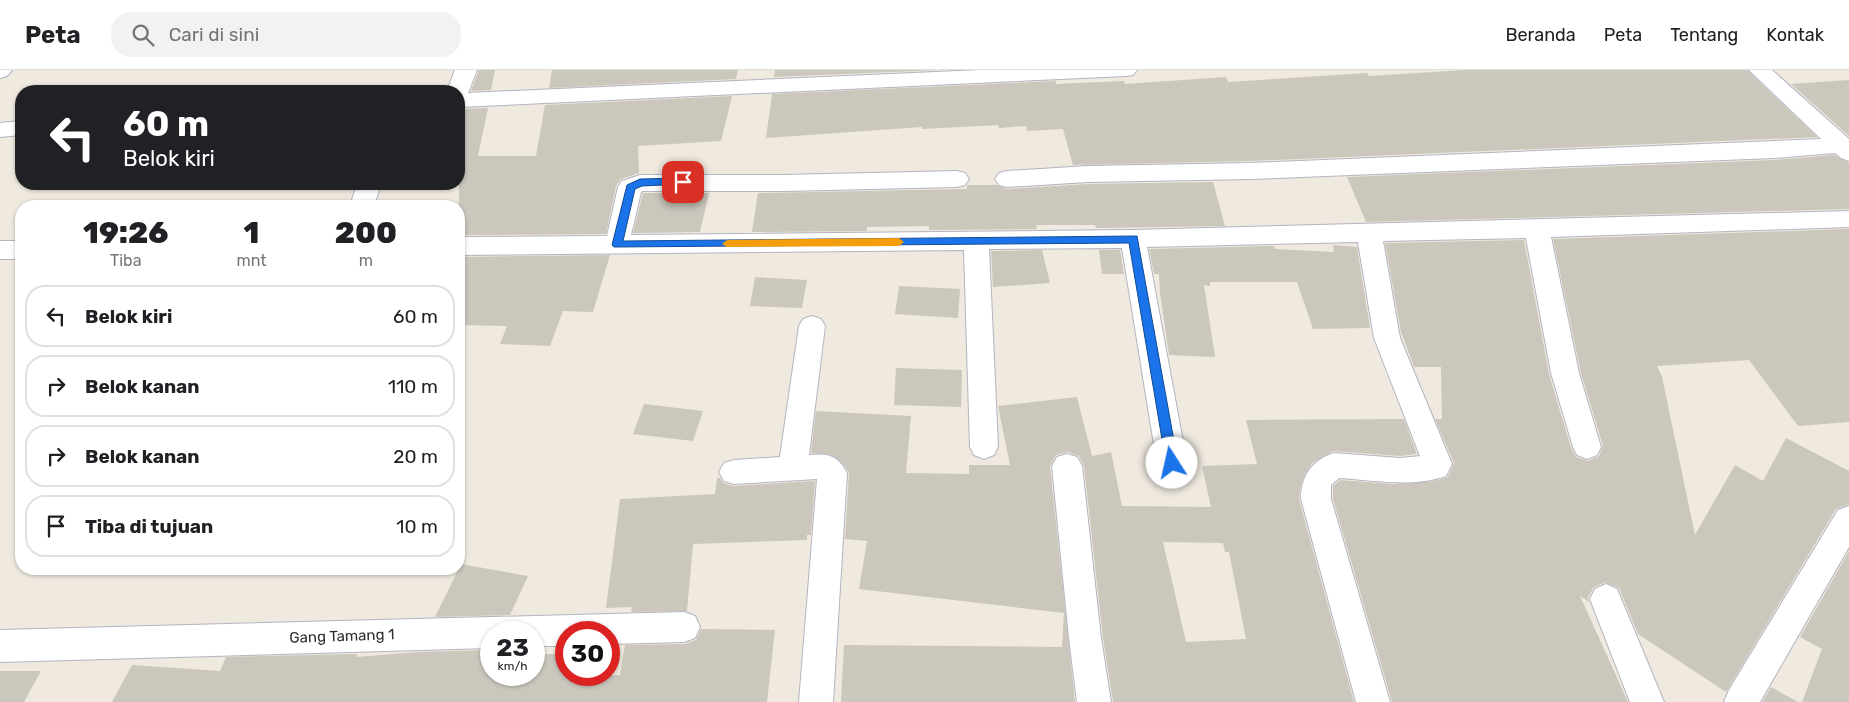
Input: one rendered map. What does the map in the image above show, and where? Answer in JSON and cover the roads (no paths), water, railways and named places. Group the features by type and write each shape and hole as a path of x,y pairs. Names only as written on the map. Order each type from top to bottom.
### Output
{"street":[{"path":"460,85 466,70"},
{"path":"624,92 629,70"},
{"path":"465,100 1126,70"},
{"path":"1760,70 1845,149"},
{"path":"0,130 15,129"},
{"path":"1006,179 1088,174 1251,171 1774,150 1845,149"},
{"path":"617,245 630,187 640,183 782,183 957,178"},
{"path":"465,246 1133,239 1537,230 1849,219"},
{"path":"1537,230 1565,373 1587,447"},
{"path":"1369,234 1387,338 1438,464 1436,467 1431,468 1400,470 1334,464 1319,476 1316,485 1316,499 1373,702"},
{"path":"1133,239 1172,463"},
{"path":"976,241 984,447"},
{"path":"0,250 15,250"},
{"path":"793,467 812,326"},
{"path":"734,472 824,466 830,470 832,478 816,702"},
{"path":"1067,466 1085,638 1094,702"},
{"path":"1741,702 1849,519"},
{"path":"1606,599 1647,702"},
{"name":"Gang Tamang 1","path":"0,646 684,627"}]}
